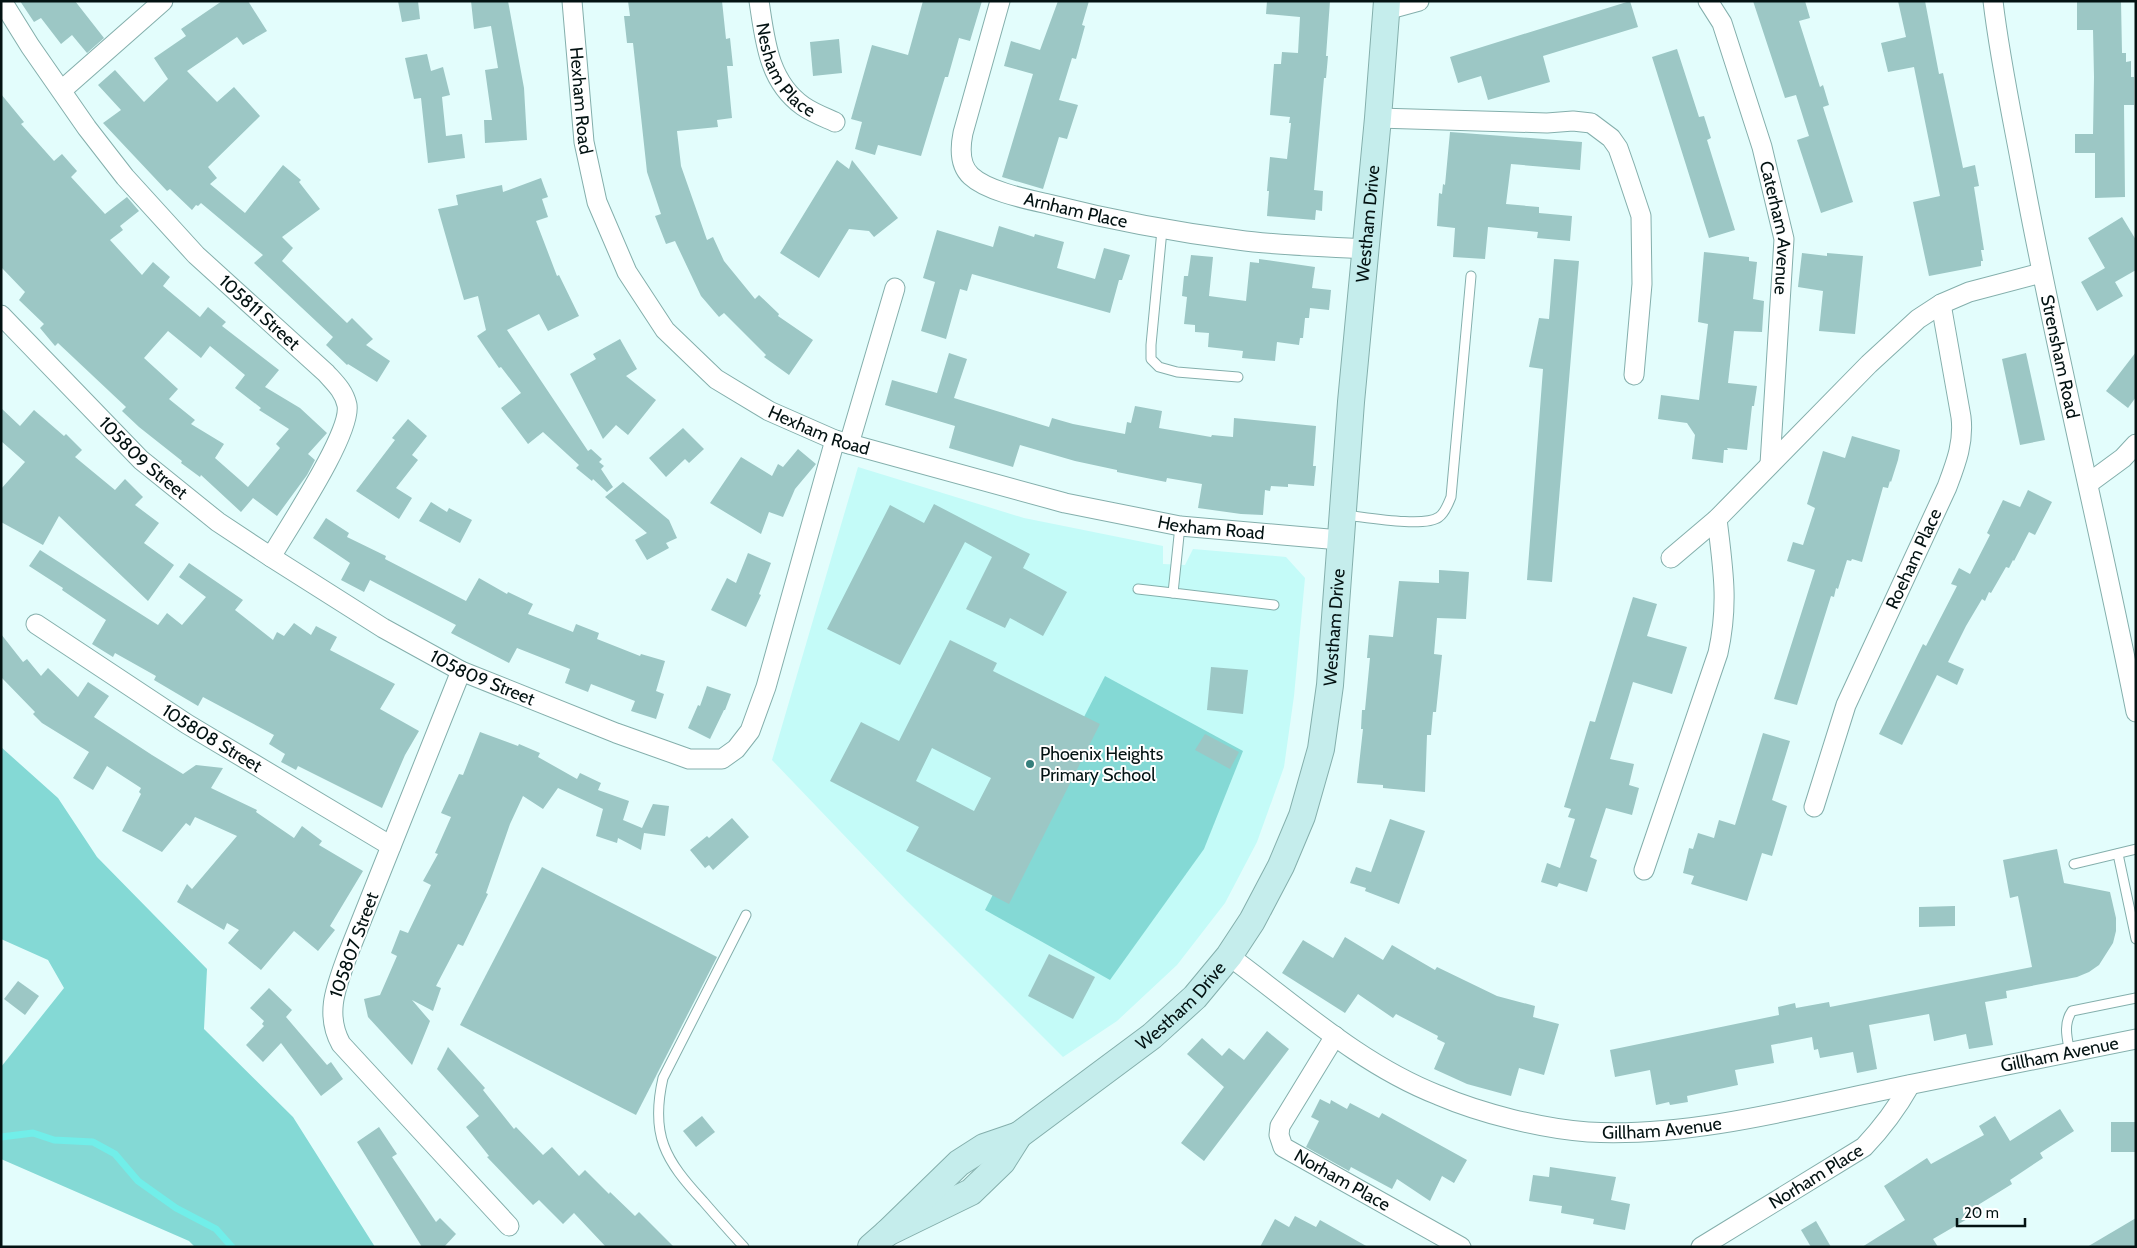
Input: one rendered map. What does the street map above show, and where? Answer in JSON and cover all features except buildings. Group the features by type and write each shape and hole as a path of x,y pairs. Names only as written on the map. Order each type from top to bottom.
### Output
{"street":[{"name":"105811 Street","path":"2,1 30,46 87,128 125,177 196,255 326,373 342,390 347,407 340,432 330,456 270,556"},
{"path":"62,90 163,1"},
{"name":"Hexham Road","path":"572,1 584,142 597,202 627,272 665,330 716,379 769,411 842,442 1065,503 1180,526 1341,527"},
{"name":"Nesham Place","path":"759,1 771,66 780,82 804,107 835,122"},
{"name":"Arnham Place","path":"1000,1 963,133 960,151 963,165 970,176 984,184 1022,198 1162,230 1240,241 1366,249"},
{"path":"1386,6 1419,1"},
{"name":"Caterham Avenue","path":"1708,1 1722,23 1762,148 1784,239 1770,464"},
{"name":"Strensham Road","path":"1993,1 2002,64 2041,273 2135,704"},
{"name":"Westham Drive","path":"879,1240 971,1192 988,1178 1002,1162 1020,1135 1152,1036 1195,997 1229,956 1252,921 1281,866 1302,816 1321,749 1330,685 1341,527 1378,118 1386,6"},
{"path":"1378,118 1547,123 1573,121 1591,123 1611,138 1621,155 1641,216 1642,284 1634,375"},
{"path":"1672,558 1717,519 1770,464 1918,319 1941,304 1969,292 2041,273"},
{"name":"105809 Street","path":"3,321 141,460 218,522 383,628 460,671 616,733 688,758 722,759 736,749 750,731 769,677 842,442 895,288"},
{"name":"Roeham Place","path":"1814,807 1846,705 1947,487 1960,452 1963,434 1961,417 1941,304"},
{"path":"2088,483 2123,458 2136,444"},
{"path":"1644,870 1718,653 1723,629 1726,587 1717,519"},
{"name":"105808 Street","path":"36,624 187,724 391,846"},
{"name":"105807 Street","path":"460,671 340,978 334,999 332,1024 341,1044 509,1226"},
{"name":"Gillham Avenue","path":"1229,956 1335,1036 1401,1079 1438,1096 1476,1109 1537,1124 1586,1132 1652,1132 1720,1123 2136,1039"},
{"name":"Norham Place","path":"1335,1036 1280,1126 1279,1135 1283,1147 1461,1247"},
{"name":"Norham Place","path":"1701,1247 1864,1147 1890,1118 1910,1085"}],"lane":[{"path":"1162,230 1151,359 1159,367 1177,372 1238,377"},
{"path":"1341,527 1417,522 1438,518 1445,510 1451,497 1471,276"},
{"path":"1173,593 1180,526"},
{"path":"1138,589 1274,606"},
{"path":"2074,864 2136,850"},
{"path":"2118,854 2136,939"},
{"path":"744,1247 678,1174 664,1149 658,1128 658,1099 663,1078 746,915"},
{"path":"2070,1053 2066,1034 2068,1016 2072,1011 2136,998"}],"shaded area":[{"name":"Phoenix Heights Primary School","path":"858,467 1024,518 1163,546 1163,564 1185,565 1193,549 1286,557 1305,578 1294,696 1284,767 1257,842 1225,903 1177,965 1117,1021 1063,1057 906,900 772,760"},
{"path":"1105,676 1243,751 1204,849 1110,980 985,910"},
{"path":"1,747 58,798 97,857 207,969 204,1029 293,1117 375,1247 195,1247 189,1241 1,1159 1,1067 64,988 48,960 1,939"}],"waterway":[{"path":"1,1137 33,1133 54,1140 93,1142 115,1154 138,1181 176,1208 216,1229 232,1247"}],"place":[{"name":"Phoenix Heights Primary School","path":"1030,764"}]}
